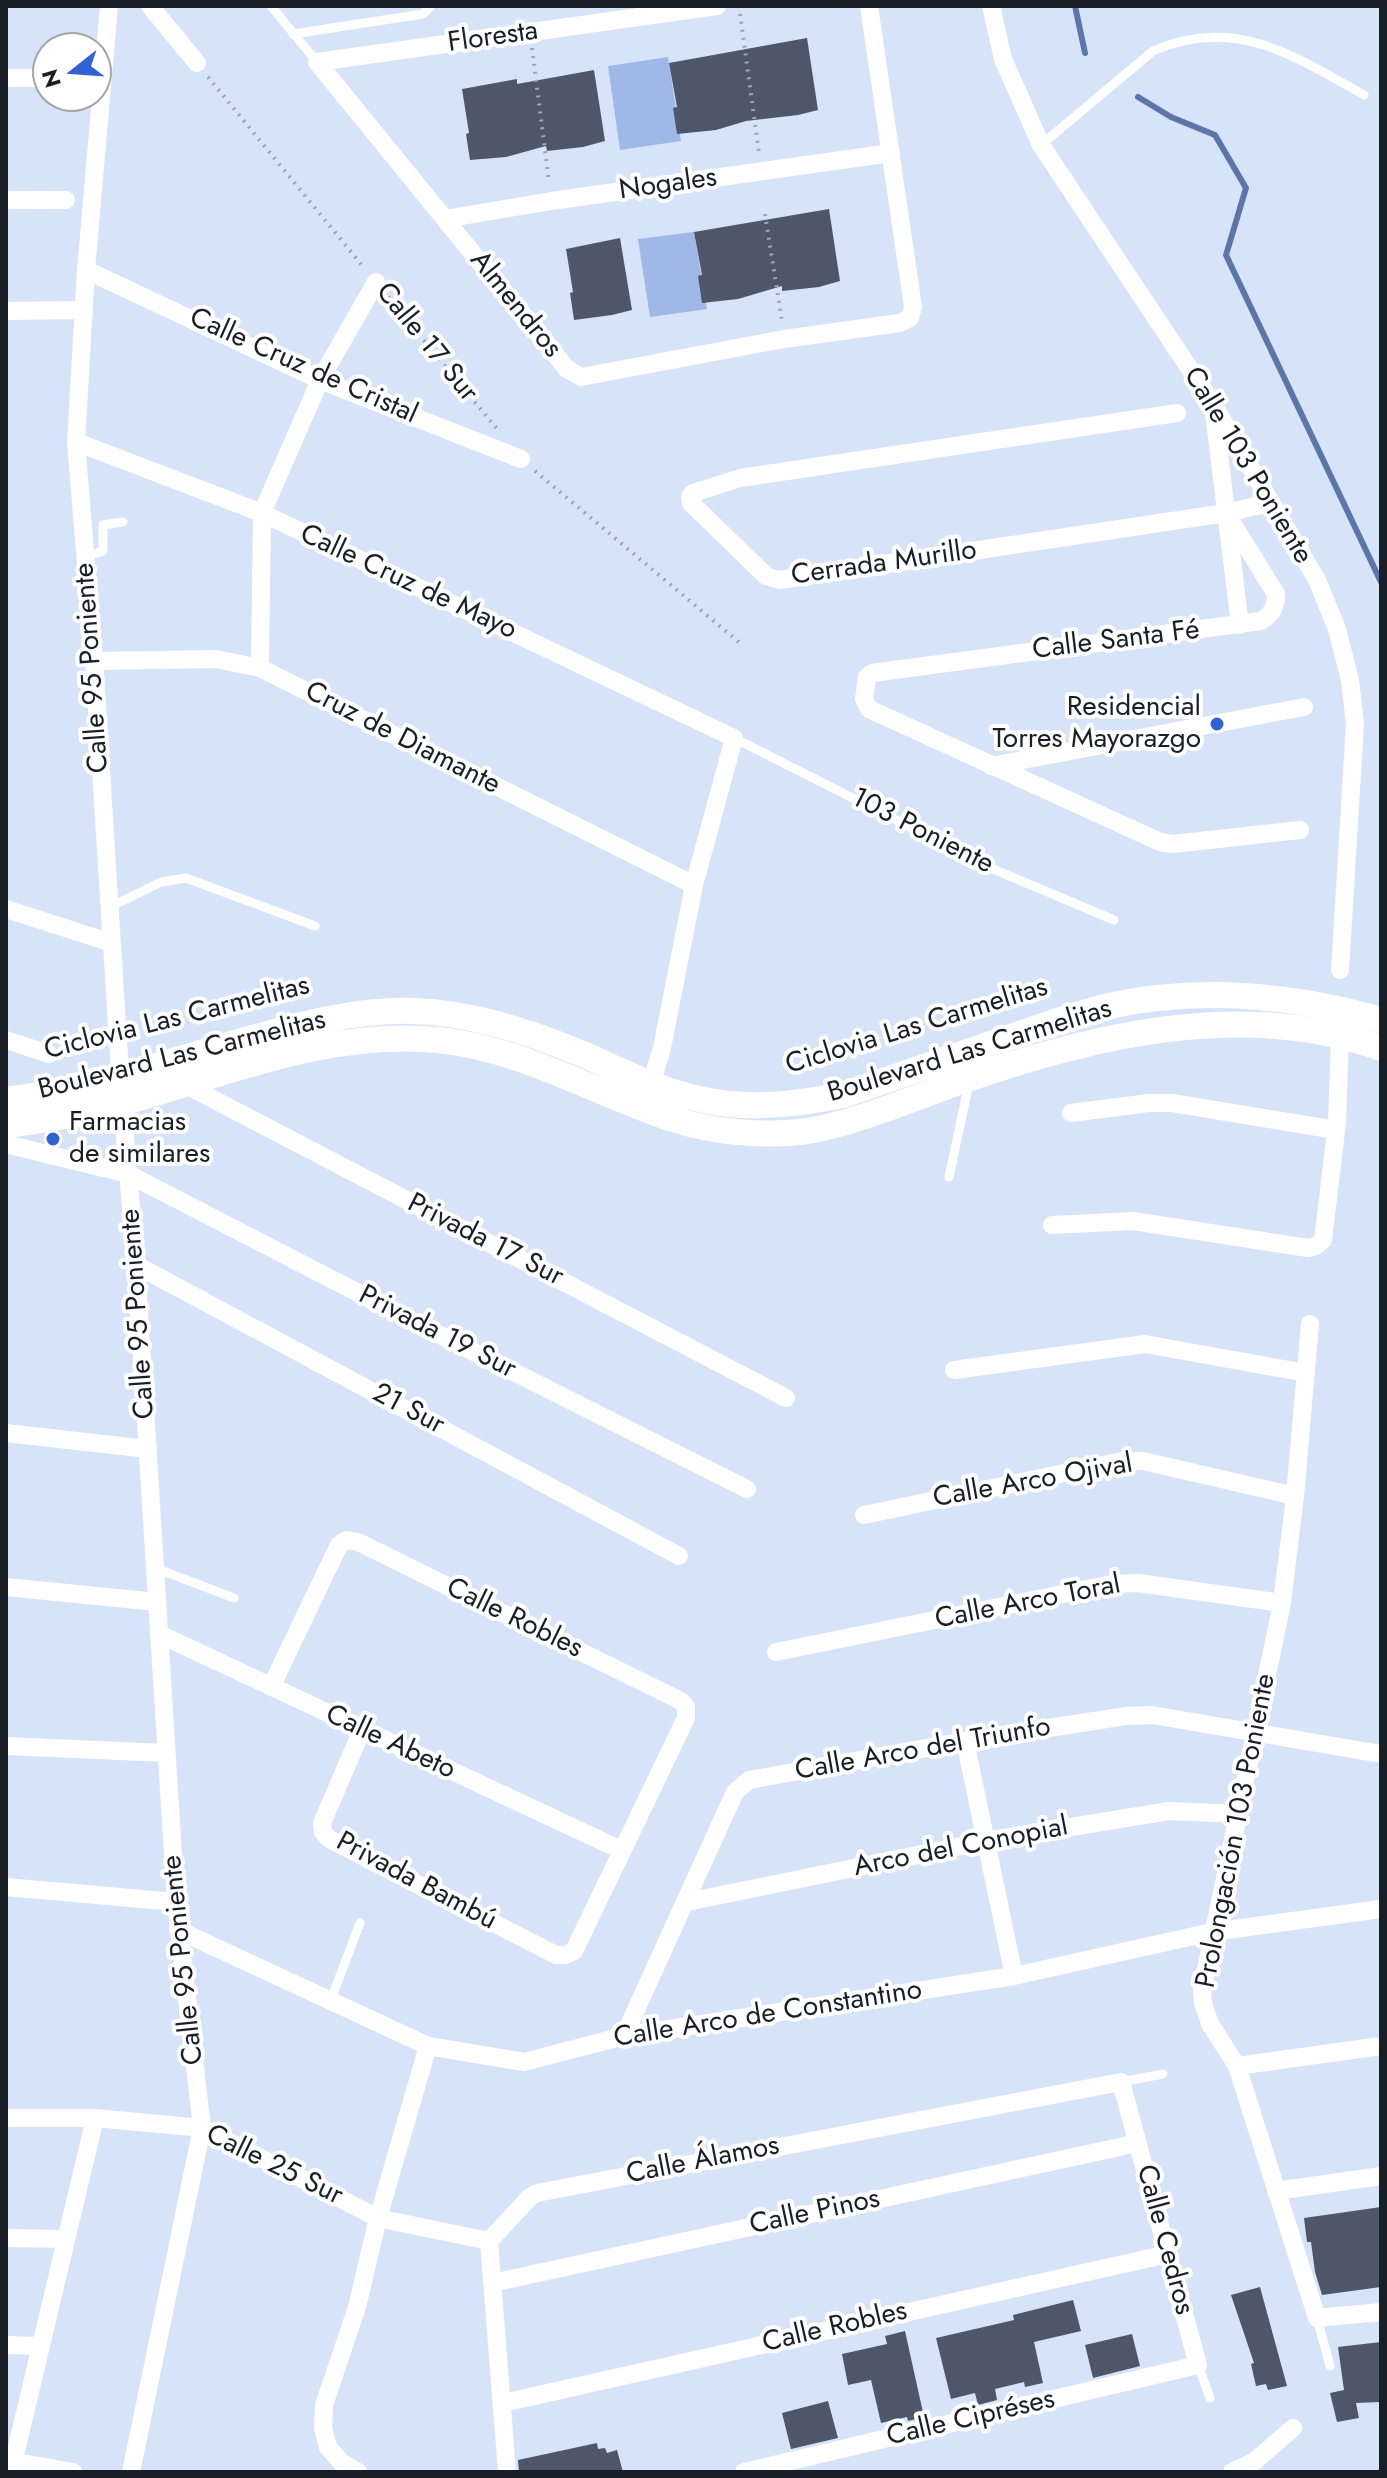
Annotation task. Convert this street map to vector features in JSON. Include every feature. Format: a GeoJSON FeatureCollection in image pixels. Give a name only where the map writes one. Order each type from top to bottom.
{"type":"FeatureCollection","features":[{"type":"Feature","properties":{"kind":"main road","name":"Boulevard Las Carmelitas"},"geometry":{"type":"LineString","coordinates":[[6,1125],[122,1103],[328,1046],[373,1039],[422,1038],[455,1042],[529,1061],[674,1119],[843,1095],[1069,1018],[1110,1006],[1152,999],[1250,997],[1339,1008],[1381,1020]]}},
{"type":"Feature","properties":{"kind":"main road","name":"Boulevard Las Carmelitas"},"geometry":{"type":"LineString","coordinates":[[6,1100],[120,1075],[335,1016],[380,1011],[465,1016],[521,1031],[651,1084],[744,1133],[800,1132],[825,1127],[1072,1047],[1145,1031],[1266,1026],[1340,1035],[1381,1048]]}},
{"type":"Feature","properties":{"kind":"street","name":"Calle 95 Poniente"},"geometry":{"type":"LineString","coordinates":[[109,6],[86,270],[76,442],[136,1265],[178,1930],[202,2128],[131,2472]]}},
{"type":"Feature","properties":{"kind":"street"},"geometry":{"type":"LineString","coordinates":[[150,6],[197,63]]}},
{"type":"Feature","properties":{"kind":"street","name":"Floresta"},"geometry":{"type":"LineString","coordinates":[[317,62],[717,6]]}},
{"type":"Feature","properties":{"kind":"street"},"geometry":{"type":"LineString","coordinates":[[869,6],[891,153]]}},
{"type":"Feature","properties":{"kind":"street","name":"Calle 103 Poniente"},"geometry":{"type":"LineString","coordinates":[[991,6],[1003,59],[1041,145],[1213,404],[1317,580],[1337,629],[1350,680],[1355,724],[1340,970]]}},
{"type":"Feature","properties":{"kind":"street","name":"Almendros"},"geometry":{"type":"LineString","coordinates":[[317,62],[573,375],[581,377],[784,339],[900,323],[910,318],[913,307],[891,153]]}},
{"type":"Feature","properties":{"kind":"street"},"geometry":{"type":"LineString","coordinates":[[6,78],[32,78]]}},
{"type":"Feature","properties":{"kind":"street","name":"Nogales"},"geometry":{"type":"LineString","coordinates":[[445,219],[891,153]]}},
{"type":"Feature","properties":{"kind":"street"},"geometry":{"type":"LineString","coordinates":[[6,200],[66,200]]}},
{"type":"Feature","properties":{"kind":"street","name":"Calle Cruz de Cristal"},"geometry":{"type":"LineString","coordinates":[[86,270],[320,380],[521,459]]}},
{"type":"Feature","properties":{"kind":"street"},"geometry":{"type":"LineString","coordinates":[[260,668],[262,513],[320,380],[376,282]]}},
{"type":"Feature","properties":{"kind":"street"},"geometry":{"type":"LineString","coordinates":[[6,311],[84,310]]}},
{"type":"Feature","properties":{"kind":"street"},"geometry":{"type":"LineString","coordinates":[[1213,404],[1240,625]]}},
{"type":"Feature","properties":{"kind":"street","name":"Cerrada Murillo"},"geometry":{"type":"LineString","coordinates":[[1177,413],[740,478],[693,493],[691,503],[766,576],[779,580],[1226,513],[1269,503]]}},
{"type":"Feature","properties":{"kind":"street","name":"Calle Cruz de Mayo"},"geometry":{"type":"LineString","coordinates":[[76,442],[262,513],[734,738]]}},
{"type":"Feature","properties":{"kind":"street","name":"Calle Santa Fé"},"geometry":{"type":"LineString","coordinates":[[991,766],[869,709],[864,699],[867,677],[872,673],[1240,625],[1269,616],[1276,605],[1276,594],[1226,513]]}},
{"type":"Feature","properties":{"kind":"street","name":"Cruz de Diamante"},"geometry":{"type":"LineString","coordinates":[[94,661],[216,659],[260,668],[694,885]]}},
{"type":"Feature","properties":{"kind":"street"},"geometry":{"type":"LineString","coordinates":[[991,766],[1304,707]]}},
{"type":"Feature","properties":{"kind":"street"},"geometry":{"type":"LineString","coordinates":[[651,1084],[662,1048],[694,885],[734,738]]}},
{"type":"Feature","properties":{"kind":"street"},"geometry":{"type":"LineString","coordinates":[[991,766],[1160,842],[1173,844],[1300,830]]}},
{"type":"Feature","properties":{"kind":"street"},"geometry":{"type":"LineString","coordinates":[[6,909],[112,943]]}},
{"type":"Feature","properties":{"kind":"street"},"geometry":{"type":"LineString","coordinates":[[1052,1225],[1133,1221],[1308,1248],[1316,1246],[1323,1240],[1336,1130],[1340,1035]]}},
{"type":"Feature","properties":{"kind":"street"},"geometry":{"type":"LineString","coordinates":[[6,1040],[49,1054]]}},
{"type":"Feature","properties":{"kind":"street","name":"Privada 17 Sur"},"geometry":{"type":"LineString","coordinates":[[184,1084],[786,1398]]}},
{"type":"Feature","properties":{"kind":"street"},"geometry":{"type":"LineString","coordinates":[[1071,1113],[1172,1103],[1336,1130]]}},
{"type":"Feature","properties":{"kind":"street","name":"Privada 19 Sur"},"geometry":{"type":"LineString","coordinates":[[6,1144],[128,1174],[747,1489]]}},
{"type":"Feature","properties":{"kind":"street","name":"21 Sur"},"geometry":{"type":"LineString","coordinates":[[136,1265],[679,1556]]}},
{"type":"Feature","properties":{"kind":"street","name":"Prolongación 103 Poniente"},"geometry":{"type":"LineString","coordinates":[[1310,1324],[1282,1603],[1202,1989],[1210,2024],[1237,2066],[1317,2318]]}},
{"type":"Feature","properties":{"kind":"street"},"geometry":{"type":"LineString","coordinates":[[954,1370],[1127,1344],[1145,1344],[1306,1373]]}},
{"type":"Feature","properties":{"kind":"street"},"geometry":{"type":"LineString","coordinates":[[6,1433],[148,1449]]}},
{"type":"Feature","properties":{"kind":"street","name":"Calle Arco Ojival"},"geometry":{"type":"LineString","coordinates":[[864,1515],[1122,1461],[1143,1461],[1295,1496]]}},
{"type":"Feature","properties":{"kind":"street","name":"Calle Robles"},"geometry":{"type":"LineString","coordinates":[[271,1687],[339,1545],[347,1540],[358,1542],[681,1701],[686,1707],[686,1718],[621,1850]]}},
{"type":"Feature","properties":{"kind":"street","name":"Calle Arco Toral"},"geometry":{"type":"LineString","coordinates":[[776,1652],[1112,1584],[1138,1583],[1282,1603]]}},
{"type":"Feature","properties":{"kind":"street"},"geometry":{"type":"LineString","coordinates":[[6,1587],[157,1602]]}},
{"type":"Feature","properties":{"kind":"street","name":"Calle Abeto"},"geometry":{"type":"LineString","coordinates":[[159,1634],[621,1850]]}},
{"type":"Feature","properties":{"kind":"street","name":"Calle Arco del Triunfo"},"geometry":{"type":"LineString","coordinates":[[624,2036],[735,1792],[749,1780],[1126,1716],[1152,1715],[1381,1754]]}},
{"type":"Feature","properties":{"kind":"street","name":"Privada Bambú"},"geometry":{"type":"LineString","coordinates":[[362,1730],[322,1823],[323,1832],[329,1839],[556,1955],[574,1951],[621,1850]]}},
{"type":"Feature","properties":{"kind":"street"},"geometry":{"type":"LineString","coordinates":[[965,1741],[1014,1976]]}},
{"type":"Feature","properties":{"kind":"street"},"geometry":{"type":"LineString","coordinates":[[6,1746],[166,1753]]}},
{"type":"Feature","properties":{"kind":"street","name":"Arco del Conopial"},"geometry":{"type":"LineString","coordinates":[[687,1902],[986,1841],[1169,1811],[1238,1814]]}},
{"type":"Feature","properties":{"kind":"street"},"geometry":{"type":"LineString","coordinates":[[6,1887],[176,1902]]}},
{"type":"Feature","properties":{"kind":"street","name":"Calle Arco de Constantino"},"geometry":{"type":"LineString","coordinates":[[178,1930],[428,2046],[524,2062],[624,2036],[1014,1976],[1212,1932],[1381,1909]]}},
{"type":"Feature","properties":{"kind":"street"},"geometry":{"type":"LineString","coordinates":[[358,2472],[341,2462],[328,2447],[323,2428],[324,2405],[357,2307],[378,2218],[428,2046]]}},
{"type":"Feature","properties":{"kind":"street"},"geometry":{"type":"LineString","coordinates":[[1237,2066],[1381,2046]]}},
{"type":"Feature","properties":{"kind":"street","name":"Calle Cedros"},"geometry":{"type":"LineString","coordinates":[[1121,2082],[1198,2365]]}},
{"type":"Feature","properties":{"kind":"street","name":"Calle Álamos"},"geometry":{"type":"LineString","coordinates":[[489,2241],[537,2193],[1121,2082]]}},
{"type":"Feature","properties":{"kind":"street","name":"Calle 25 Sur"},"geometry":{"type":"LineString","coordinates":[[6,2118],[95,2118],[202,2128],[378,2218],[489,2241]]}},
{"type":"Feature","properties":{"kind":"street"},"geometry":{"type":"LineString","coordinates":[[73,2472],[10,2464],[95,2118]]}},
{"type":"Feature","properties":{"kind":"street","name":"Calle Pinos"},"geometry":{"type":"LineString","coordinates":[[492,2283],[1138,2143]]}},
{"type":"Feature","properties":{"kind":"street"},"geometry":{"type":"LineString","coordinates":[[1276,2191],[1381,2176]]}},
{"type":"Feature","properties":{"kind":"street"},"geometry":{"type":"LineString","coordinates":[[6,2238],[66,2239]]}},
{"type":"Feature","properties":{"kind":"street"},"geometry":{"type":"LineString","coordinates":[[489,2241],[507,2472]]}},
{"type":"Feature","properties":{"kind":"street","name":"Calle Robles"},"geometry":{"type":"LineString","coordinates":[[503,2403],[1168,2254]]}},
{"type":"Feature","properties":{"kind":"street"},"geometry":{"type":"LineString","coordinates":[[1317,2318],[1381,2312]]}},
{"type":"Feature","properties":{"kind":"street"},"geometry":{"type":"LineString","coordinates":[[6,2345],[41,2346]]}},
{"type":"Feature","properties":{"kind":"street","name":"Calle Cipréses"},"geometry":{"type":"LineString","coordinates":[[744,2472],[1198,2365]]}},
{"type":"Feature","properties":{"kind":"street"},"geometry":{"type":"LineString","coordinates":[[1232,2472],[1255,2461],[1293,2428]]}},
{"type":"Feature","properties":{"kind":"lane","name":"Almendros"},"geometry":{"type":"LineString","coordinates":[[271,6],[317,62]]}},
{"type":"Feature","properties":{"kind":"lane"},"geometry":{"type":"LineString","coordinates":[[293,34],[423,14],[431,6]]}},
{"type":"Feature","properties":{"kind":"lane"},"geometry":{"type":"LineString","coordinates":[[1041,145],[1153,51],[1175,42],[1203,37],[1230,37],[1283,50],[1364,95]]}},
{"type":"Feature","properties":{"kind":"lane"},"geometry":{"type":"LineString","coordinates":[[85,557],[102,553],[103,525],[123,522]]}},
{"type":"Feature","properties":{"kind":"lane","name":"103 Poniente"},"geometry":{"type":"LineString","coordinates":[[734,738],[993,869],[1114,920]]}},
{"type":"Feature","properties":{"kind":"lane"},"geometry":{"type":"LineString","coordinates":[[110,907],[161,882],[186,878],[315,926]]}},
{"type":"Feature","properties":{"kind":"lane"},"geometry":{"type":"LineString","coordinates":[[949,1177],[970,1078]]}},
{"type":"Feature","properties":{"kind":"lane"},"geometry":{"type":"LineString","coordinates":[[155,1568],[234,1598]]}},
{"type":"Feature","properties":{"kind":"lane"},"geometry":{"type":"LineString","coordinates":[[330,2002],[360,1923]]}},
{"type":"Feature","properties":{"kind":"lane","name":"Calle Álamos"},"geometry":{"type":"LineString","coordinates":[[1121,2082],[1163,2074]]}},
{"type":"Feature","properties":{"kind":"lane","name":"Prolongación 103 Poniente"},"geometry":{"type":"LineString","coordinates":[[1317,2318],[1330,2366]]}},
{"type":"Feature","properties":{"kind":"lane","name":"Calle Cedros"},"geometry":{"type":"LineString","coordinates":[[1198,2365],[1210,2398]]}},
{"type":"Feature","properties":{"kind":"path"},"geometry":{"type":"LineString","coordinates":[[739,6],[762,171]]}},
{"type":"Feature","properties":{"kind":"path"},"geometry":{"type":"LineString","coordinates":[[530,33],[551,201]]}},
{"type":"Feature","properties":{"kind":"path","name":"Calle 17 Sur"},"geometry":{"type":"LineString","coordinates":[[197,63],[521,459],[740,643]]}},
{"type":"Feature","properties":{"kind":"path"},"geometry":{"type":"LineString","coordinates":[[765,214],[784,339]]}},
{"type":"Feature","properties":{"kind":"shaded area"},"geometry":{"type":"Polygon","coordinates":[[[668,57],[681,141],[620,150],[608,66],[668,57]]]}},
{"type":"Feature","properties":{"kind":"shaded area"},"geometry":{"type":"Polygon","coordinates":[[[694,232],[707,309],[650,317],[638,239],[694,232]]]}},
{"type":"Feature","properties":{"kind":"building"},"geometry":{"type":"Polygon","coordinates":[[[807,38],[818,110],[746,121],[716,130],[677,134],[673,108],[677,107],[669,63],[807,38]]]}},
{"type":"Feature","properties":{"kind":"building"},"geometry":{"type":"Polygon","coordinates":[[[594,70],[605,141],[547,151],[546,146],[506,157],[470,160],[462,89],[517,79],[517,84],[594,70]]]}},
{"type":"Feature","properties":{"kind":"building"},"geometry":{"type":"Polygon","coordinates":[[[829,209],[840,281],[782,291],[782,286],[738,299],[702,303],[698,276],[702,275],[694,232],[829,209]]]}},
{"type":"Feature","properties":{"kind":"building"},"geometry":{"type":"Polygon","coordinates":[[[620,238],[632,310],[574,320],[566,249],[620,238]]]}},
{"type":"Feature","properties":{"kind":"building"},"geometry":{"type":"Polygon","coordinates":[[[1381,2207],[1381,2287],[1322,2295],[1311,2242],[1307,2242],[1304,2218],[1381,2207]]]}},
{"type":"Feature","properties":{"kind":"building"},"geometry":{"type":"Polygon","coordinates":[[[1260,2287],[1287,2386],[1268,2390],[1266,2384],[1256,2386],[1251,2364],[1254,2363],[1231,2295],[1260,2287]]]}},
{"type":"Feature","properties":{"kind":"building"},"geometry":{"type":"Polygon","coordinates":[[[1073,2300],[1081,2331],[1034,2342],[1043,2383],[1025,2387],[1024,2382],[995,2389],[997,2400],[978,2405],[975,2393],[951,2399],[936,2338],[1014,2320],[1013,2315],[1073,2300]]]}},
{"type":"Feature","properties":{"kind":"building"},"geometry":{"type":"Polygon","coordinates":[[[905,2331],[924,2417],[881,2423],[871,2380],[848,2385],[842,2354],[887,2344],[885,2336],[905,2331]]]}},
{"type":"Feature","properties":{"kind":"building"},"geometry":{"type":"Polygon","coordinates":[[[1132,2334],[1140,2366],[1093,2378],[1085,2345],[1132,2334]]]}},
{"type":"Feature","properties":{"kind":"building"},"geometry":{"type":"Polygon","coordinates":[[[1381,2342],[1381,2402],[1356,2403],[1359,2418],[1337,2422],[1330,2393],[1344,2390],[1338,2347],[1381,2342]]]}},
{"type":"Feature","properties":{"kind":"building"},"geometry":{"type":"Polygon","coordinates":[[[828,2401],[838,2438],[791,2449],[782,2413],[828,2401]]]}},
{"type":"Feature","properties":{"kind":"building"},"geometry":{"type":"Polygon","coordinates":[[[597,2443],[598,2449],[605,2448],[607,2453],[617,2450],[623,2472],[519,2472],[518,2460],[597,2443]]]}},
{"type":"Feature","properties":{"kind":"waterway"},"geometry":{"type":"LineString","coordinates":[[1075,6],[1085,53]]}},
{"type":"Feature","properties":{"kind":"waterway"},"geometry":{"type":"LineString","coordinates":[[1138,97],[1171,117],[1215,135],[1246,188],[1226,255],[1381,582]]}},
{"type":"Feature","properties":{"kind":"place","name":"Residencial Torres Mayorazgo"},"geometry":{"type":"Point","coordinates":[1217,724]}},
{"type":"Feature","properties":{"kind":"place","name":"Farmacias de similares"},"geometry":{"type":"Point","coordinates":[53,1139]}}]}
